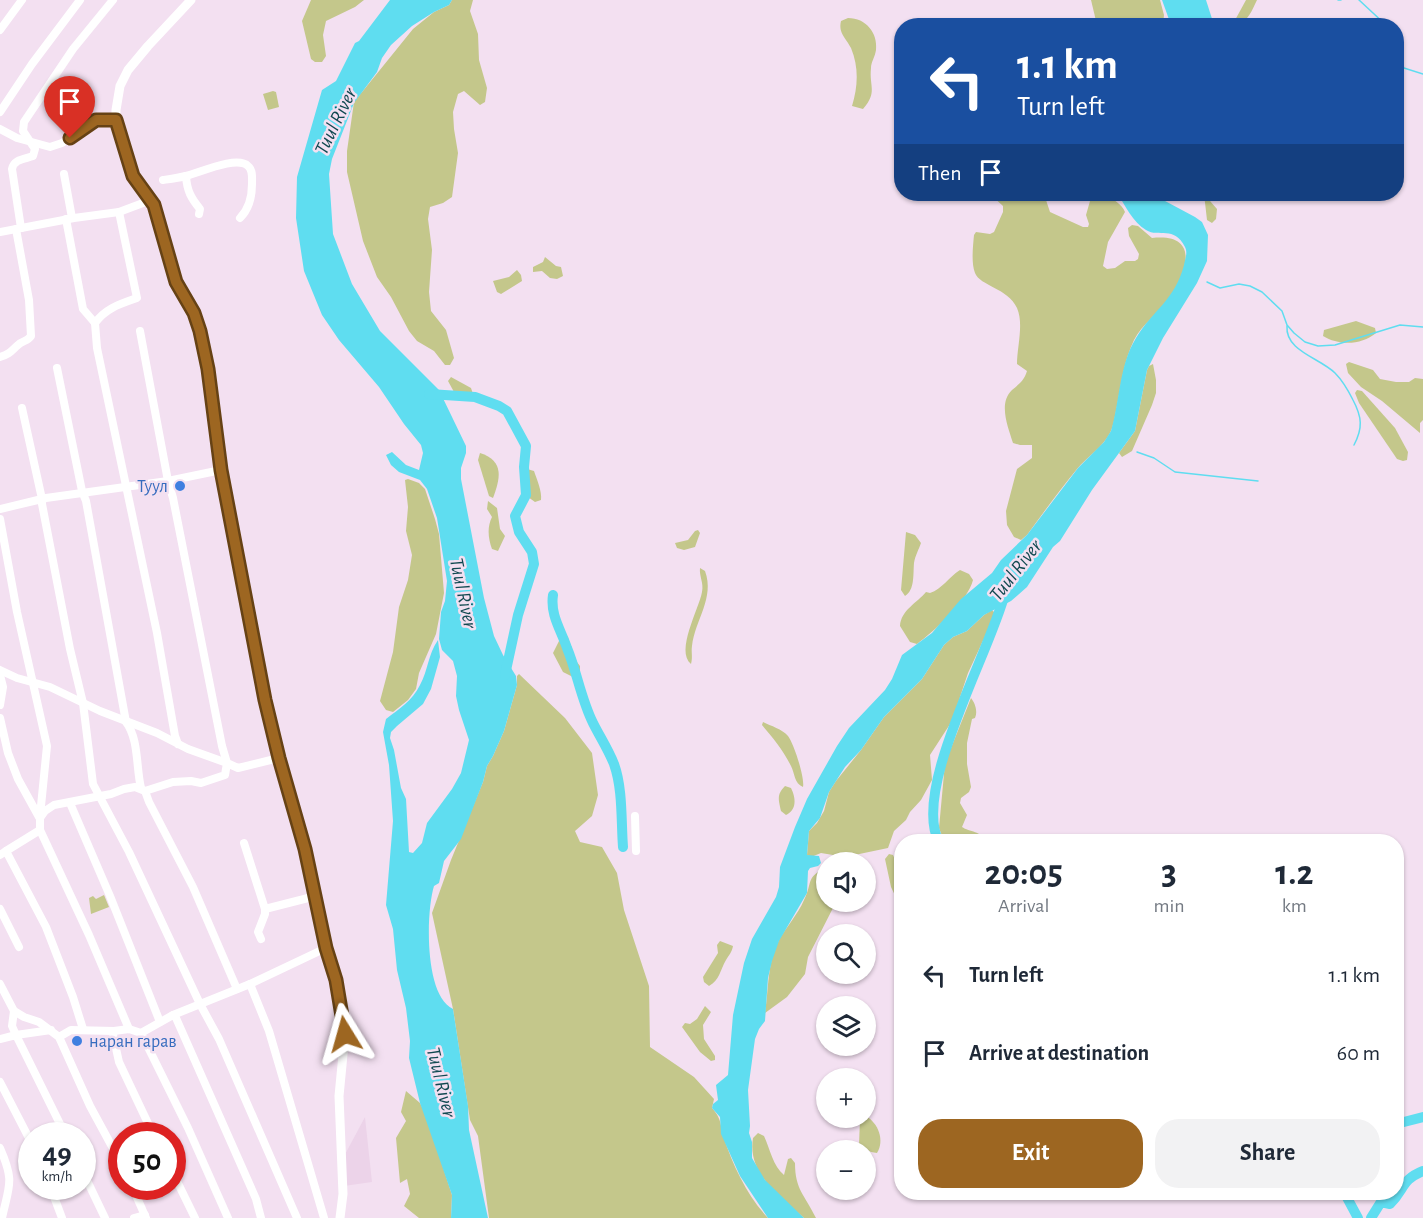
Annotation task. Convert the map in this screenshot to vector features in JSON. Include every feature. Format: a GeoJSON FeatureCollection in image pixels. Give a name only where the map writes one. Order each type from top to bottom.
{"type":"FeatureCollection","features":[{"type":"Feature","properties":{"kind":"main road"},"geometry":{"type":"LineString","coordinates":[[191,0],[128,70],[120,86],[116,120],[135,180],[156,210],[176,282],[194,313],[200,331],[208,369],[221,470],[244,597],[279,758],[305,849],[326,948],[336,980],[344,1024],[344,1054],[339,1096],[344,1194],[340,1218]]}},
{"type":"Feature","properties":{"kind":"street"},"geometry":{"type":"LineString","coordinates":[[0,30],[22,0]]}},
{"type":"Feature","properties":{"kind":"street"},"geometry":{"type":"LineString","coordinates":[[0,112],[80,0]]}},
{"type":"Feature","properties":{"kind":"street"},"geometry":{"type":"LineString","coordinates":[[0,357],[13,352],[17,345],[29,340],[31,336],[12,169],[12,165],[18,160],[33,156],[35,149],[23,131],[23,125],[73,49],[113,0]]}},
{"type":"Feature","properties":{"kind":"street"},"geometry":{"type":"LineString","coordinates":[[0,129],[44,147],[56,147],[96,120],[116,120]]}},
{"type":"Feature","properties":{"kind":"street"},"geometry":{"type":"LineString","coordinates":[[163,180],[186,176],[216,165],[243,163],[252,171],[250,199],[245,213],[240,218]]}},
{"type":"Feature","properties":{"kind":"street"},"geometry":{"type":"LineString","coordinates":[[64,174],[83,309],[96,323]]}},
{"type":"Feature","properties":{"kind":"street"},"geometry":{"type":"LineString","coordinates":[[186,176],[188,192],[192,201],[200,209],[199,214]]}},
{"type":"Feature","properties":{"kind":"street"},"geometry":{"type":"LineString","coordinates":[[0,232],[119,212],[151,200]]}},
{"type":"Feature","properties":{"kind":"street"},"geometry":{"type":"LineString","coordinates":[[119,212],[137,298],[102,314],[96,323],[96,348],[178,744]]}},
{"type":"Feature","properties":{"kind":"street"},"geometry":{"type":"LineString","coordinates":[[40,818],[54,805],[111,794],[124,789],[143,789],[191,780],[201,783],[225,775],[227,763],[168,481],[140,331]]}},
{"type":"Feature","properties":{"kind":"street"},"geometry":{"type":"LineString","coordinates":[[57,368],[86,501],[126,722],[130,727],[143,789],[193,887],[237,989]]}},
{"type":"Feature","properties":{"kind":"street"},"geometry":{"type":"LineString","coordinates":[[22,408],[83,703],[93,784],[129,852],[200,1004],[219,1038],[297,1218]]}},
{"type":"Feature","properties":{"kind":"street"},"geometry":{"type":"LineString","coordinates":[[0,509],[82,491],[168,481],[221,470]]}},
{"type":"Feature","properties":{"kind":"street"},"geometry":{"type":"LineString","coordinates":[[0,519],[30,675],[34,683],[47,746],[40,831],[94,946],[129,1029]]}},
{"type":"Feature","properties":{"kind":"street"},"geometry":{"type":"LineString","coordinates":[[0,670],[50,687],[126,722],[238,768],[279,758]]}},
{"type":"Feature","properties":{"kind":"street"},"geometry":{"type":"LineString","coordinates":[[0,675],[3,687],[0,703]]}},
{"type":"Feature","properties":{"kind":"street"},"geometry":{"type":"LineString","coordinates":[[0,718],[8,753],[18,779],[40,818]]}},
{"type":"Feature","properties":{"kind":"street"},"geometry":{"type":"LineString","coordinates":[[70,803],[160,1022]]}},
{"type":"Feature","properties":{"kind":"street"},"geometry":{"type":"LineString","coordinates":[[635,816],[636,851]]}},
{"type":"Feature","properties":{"kind":"street"},"geometry":{"type":"LineString","coordinates":[[40,831],[3,853],[46,927],[74,997],[83,1029]]}},
{"type":"Feature","properties":{"kind":"street"},"geometry":{"type":"LineString","coordinates":[[244,843],[266,914],[258,932],[261,939]]}},
{"type":"Feature","properties":{"kind":"street"},"geometry":{"type":"LineString","coordinates":[[265,909],[316,896]]}},
{"type":"Feature","properties":{"kind":"street"},"geometry":{"type":"LineString","coordinates":[[0,909],[20,947]]}},
{"type":"Feature","properties":{"kind":"street"},"geometry":{"type":"LineString","coordinates":[[59,1036],[71,1030],[83,1029],[114,1031],[129,1029],[141,1032],[173,1015],[250,984],[326,948]]}},
{"type":"Feature","properties":{"kind":"street"},"geometry":{"type":"LineString","coordinates":[[0,984],[14,1011],[12,1026],[59,1122]]}},
{"type":"Feature","properties":{"kind":"street"},"geometry":{"type":"LineString","coordinates":[[250,984],[269,1031],[324,1218]]}},
{"type":"Feature","properties":{"kind":"street"},"geometry":{"type":"LineString","coordinates":[[14,1011],[59,1036],[90,1106],[108,1139]]}},
{"type":"Feature","properties":{"kind":"street"},"geometry":{"type":"LineString","coordinates":[[173,1015],[256,1199],[261,1218]]}},
{"type":"Feature","properties":{"kind":"street"},"geometry":{"type":"LineString","coordinates":[[0,1039],[51,1030]]}},
{"type":"Feature","properties":{"kind":"street"},"geometry":{"type":"LineString","coordinates":[[114,1031],[119,1062],[147,1122]]}},
{"type":"Feature","properties":{"kind":"street"},"geometry":{"type":"LineString","coordinates":[[141,1032],[188,1128],[228,1218]]}},
{"type":"Feature","properties":{"kind":"street"},"geometry":{"type":"LineString","coordinates":[[0,1082],[21,1122]]}},
{"type":"Feature","properties":{"kind":"street"},"geometry":{"type":"LineString","coordinates":[[0,1148],[8,1168],[10,1186],[2,1218]]}},
{"type":"Feature","properties":{"kind":"street"},"geometry":{"type":"LineString","coordinates":[[96,1199],[105,1218]]}},
{"type":"Feature","properties":{"kind":"street"},"geometry":{"type":"LineString","coordinates":[[55,1200],[62,1218]]}},
{"type":"Feature","properties":{"kind":"street"},"geometry":{"type":"LineString","coordinates":[[134,1218],[146,1216],[139,1200]]}},
{"type":"Feature","properties":{"kind":"street"},"geometry":{"type":"LineString","coordinates":[[186,1200],[195,1218]]}},
{"type":"Feature","properties":{"kind":"shaded area"},"geometry":{"type":"Polygon","coordinates":[[[365,1117],[372,1182],[344,1186],[342,1160],[365,1117]]]}},
{"type":"Feature","properties":{"kind":"green space"},"geometry":{"type":"Polygon","coordinates":[[[311,0],[364,0],[326,21],[323,35],[326,56],[322,62],[315,62],[311,59],[302,21],[311,0]]]}},
{"type":"Feature","properties":{"kind":"green space"},"geometry":{"type":"Polygon","coordinates":[[[452,0],[473,0],[470,11],[478,34],[479,60],[487,88],[485,102],[480,105],[464,91],[458,94],[453,112],[458,153],[452,197],[430,207],[428,219],[432,250],[429,292],[431,311],[446,330],[454,358],[450,365],[445,365],[434,351],[417,341],[409,331],[391,297],[377,277],[363,241],[347,172],[347,151],[354,102],[413,29],[434,12],[449,5],[452,0]]]}},
{"type":"Feature","properties":{"kind":"green space"},"geometry":{"type":"Polygon","coordinates":[[[1091,0],[1160,0],[1164,15],[1164,18],[1095,18],[1091,0]]]}},
{"type":"Feature","properties":{"kind":"green space"},"geometry":{"type":"Polygon","coordinates":[[[1246,0],[1257,0],[1247,18],[1236,18],[1246,0]]]}},
{"type":"Feature","properties":{"kind":"green space"},"geometry":{"type":"Polygon","coordinates":[[[848,18],[860,21],[870,28],[876,44],[871,66],[872,94],[863,109],[852,106],[856,92],[855,62],[840,25],[841,21],[848,18]]]}},
{"type":"Feature","properties":{"kind":"green space"},"geometry":{"type":"Polygon","coordinates":[[[276,92],[279,107],[268,110],[263,94],[276,92]]]}},
{"type":"Feature","properties":{"kind":"green space"},"geometry":{"type":"Polygon","coordinates":[[[998,201],[1046,201],[1050,212],[1083,227],[1088,227],[1086,215],[1090,201],[1116,201],[1125,212],[1108,242],[1103,266],[1107,269],[1115,268],[1125,261],[1138,259],[1139,254],[1129,236],[1128,228],[1132,225],[1138,226],[1152,238],[1178,241],[1186,256],[1185,266],[1176,287],[1134,340],[1123,373],[1110,433],[1077,469],[1021,540],[1014,537],[1007,525],[1006,511],[1017,469],[1032,458],[1032,445],[1013,443],[1005,408],[1008,395],[1023,380],[1027,371],[1017,364],[1019,314],[1013,301],[978,277],[973,264],[974,235],[976,232],[990,234],[994,232],[1003,212],[1003,206],[998,201]]]}},
{"type":"Feature","properties":{"kind":"green space"},"geometry":{"type":"Polygon","coordinates":[[[1205,201],[1210,201],[1217,209],[1216,219],[1212,223],[1207,220],[1205,201]]]}},
{"type":"Feature","properties":{"kind":"green space"},"geometry":{"type":"Polygon","coordinates":[[[545,257],[556,266],[561,267],[563,276],[557,279],[550,278],[542,271],[533,272],[533,267],[543,262],[545,257]]]}},
{"type":"Feature","properties":{"kind":"green space"},"geometry":{"type":"Polygon","coordinates":[[[517,270],[522,281],[501,294],[497,292],[493,281],[509,277],[517,270]]]}},
{"type":"Feature","properties":{"kind":"green space"},"geometry":{"type":"Polygon","coordinates":[[[1356,321],[1375,328],[1376,333],[1364,340],[1350,343],[1323,336],[1324,330],[1356,321]]]}},
{"type":"Feature","properties":{"kind":"green space"},"geometry":{"type":"Polygon","coordinates":[[[1349,362],[1373,370],[1380,379],[1409,382],[1415,378],[1423,379],[1423,420],[1420,423],[1420,433],[1382,401],[1361,387],[1348,373],[1346,364],[1349,362]]]}},
{"type":"Feature","properties":{"kind":"green space"},"geometry":{"type":"Polygon","coordinates":[[[1153,364],[1156,393],[1152,405],[1132,451],[1122,457],[1119,453],[1135,431],[1147,370],[1153,364]]]}},
{"type":"Feature","properties":{"kind":"green space"},"geometry":{"type":"Polygon","coordinates":[[[451,377],[471,388],[473,394],[454,392],[448,381],[451,377]]]}},
{"type":"Feature","properties":{"kind":"green space"},"geometry":{"type":"Polygon","coordinates":[[[1357,390],[1362,391],[1395,428],[1408,452],[1407,460],[1397,459],[1359,403],[1355,393],[1357,390]]]}},
{"type":"Feature","properties":{"kind":"green space"},"geometry":{"type":"Polygon","coordinates":[[[480,453],[488,456],[497,466],[499,478],[493,498],[489,496],[478,460],[480,453]]]}},
{"type":"Feature","properties":{"kind":"green space"},"geometry":{"type":"Polygon","coordinates":[[[527,469],[534,471],[541,500],[535,502],[528,497],[527,469]]]}},
{"type":"Feature","properties":{"kind":"green space"},"geometry":{"type":"Polygon","coordinates":[[[405,480],[419,483],[425,489],[435,519],[439,534],[444,593],[436,634],[419,673],[416,689],[408,700],[393,712],[386,710],[380,701],[393,652],[399,607],[408,580],[412,555],[406,531],[408,507],[405,480]]]}},
{"type":"Feature","properties":{"kind":"green space"},"geometry":{"type":"Polygon","coordinates":[[[488,501],[497,508],[500,529],[505,536],[498,551],[492,549],[490,541],[489,529],[492,517],[487,509],[488,501]]]}},
{"type":"Feature","properties":{"kind":"green space"},"geometry":{"type":"Polygon","coordinates":[[[698,530],[700,533],[695,547],[684,550],[677,548],[675,543],[688,540],[698,530]]]}},
{"type":"Feature","properties":{"kind":"green space"},"geometry":{"type":"Polygon","coordinates":[[[906,532],[915,535],[921,543],[915,560],[912,586],[905,596],[901,590],[906,532]]]}},
{"type":"Feature","properties":{"kind":"green space"},"geometry":{"type":"Polygon","coordinates":[[[700,568],[705,571],[708,590],[694,636],[691,664],[686,650],[689,630],[702,592],[700,568]]]}},
{"type":"Feature","properties":{"kind":"green space"},"geometry":{"type":"Polygon","coordinates":[[[960,570],[969,574],[973,580],[965,597],[941,624],[917,644],[910,642],[900,626],[903,615],[926,592],[930,593],[938,589],[960,570]]]}},
{"type":"Feature","properties":{"kind":"green space"},"geometry":{"type":"Polygon","coordinates":[[[992,610],[995,613],[968,673],[952,721],[930,755],[932,780],[921,800],[906,820],[894,831],[888,848],[869,852],[816,852],[816,855],[811,857],[807,855],[809,831],[824,811],[829,792],[836,781],[884,717],[922,679],[944,645],[953,637],[967,631],[992,610]]]}},
{"type":"Feature","properties":{"kind":"green space"},"geometry":{"type":"Polygon","coordinates":[[[563,633],[568,637],[573,657],[580,666],[580,673],[575,678],[563,672],[553,653],[563,633]]]}},
{"type":"Feature","properties":{"kind":"green space"},"geometry":{"type":"Polygon","coordinates":[[[519,674],[565,718],[592,753],[598,795],[592,816],[575,831],[580,842],[602,847],[617,873],[624,910],[649,986],[650,1047],[694,1077],[714,1099],[712,1108],[719,1119],[732,1159],[754,1201],[768,1218],[489,1218],[478,1136],[470,1120],[453,1009],[432,913],[483,782],[487,766],[504,731],[519,674]]]}},
{"type":"Feature","properties":{"kind":"green space"},"geometry":{"type":"Polygon","coordinates":[[[971,698],[976,713],[975,718],[972,719],[967,743],[967,764],[971,787],[969,792],[961,798],[960,803],[967,815],[962,827],[980,834],[941,834],[939,828],[945,763],[971,698]]]}},
{"type":"Feature","properties":{"kind":"green space"},"geometry":{"type":"Polygon","coordinates":[[[763,722],[788,736],[798,761],[803,787],[796,781],[791,766],[762,725],[763,722]]]}},
{"type":"Feature","properties":{"kind":"green space"},"geometry":{"type":"Polygon","coordinates":[[[785,786],[791,788],[795,800],[794,807],[786,815],[781,811],[779,798],[785,786]]]}},
{"type":"Feature","properties":{"kind":"green space"},"geometry":{"type":"Polygon","coordinates":[[[889,854],[894,857],[894,893],[891,887],[885,859],[889,854]]]}},
{"type":"Feature","properties":{"kind":"green space"},"geometry":{"type":"Polygon","coordinates":[[[815,874],[816,912],[831,912],[825,924],[816,924],[816,941],[808,957],[805,974],[787,997],[765,1013],[770,967],[775,949],[802,905],[810,881],[815,874]]]}},
{"type":"Feature","properties":{"kind":"green space"},"geometry":{"type":"Polygon","coordinates":[[[104,895],[109,907],[91,914],[89,898],[93,896],[96,899],[104,895]]]}},
{"type":"Feature","properties":{"kind":"green space"},"geometry":{"type":"Polygon","coordinates":[[[720,941],[733,948],[718,978],[709,986],[704,982],[703,977],[718,953],[717,945],[720,941]]]}},
{"type":"Feature","properties":{"kind":"green space"},"geometry":{"type":"Polygon","coordinates":[[[705,1006],[711,1012],[703,1025],[704,1039],[715,1056],[715,1060],[711,1061],[700,1052],[682,1027],[685,1023],[690,1024],[697,1019],[705,1006]]]}},
{"type":"Feature","properties":{"kind":"green space"},"geometry":{"type":"Polygon","coordinates":[[[406,1091],[420,1103],[426,1115],[452,1195],[451,1218],[419,1218],[404,1206],[410,1194],[407,1179],[400,1183],[396,1138],[406,1121],[401,1112],[406,1091]]]}},
{"type":"Feature","properties":{"kind":"green space"},"geometry":{"type":"Polygon","coordinates":[[[876,1126],[880,1137],[877,1153],[876,1140],[859,1140],[860,1128],[876,1128],[876,1126]]]}},
{"type":"Feature","properties":{"kind":"green space"},"geometry":{"type":"Polygon","coordinates":[[[758,1133],[764,1136],[774,1162],[784,1175],[788,1159],[791,1158],[795,1163],[795,1172],[801,1192],[816,1218],[804,1218],[776,1193],[760,1173],[752,1151],[753,1138],[758,1133]]]}},
{"type":"Feature","properties":{"kind":"water","name":"Tuul River"},"geometry":{"type":"Polygon","coordinates":[[[390,0],[452,0],[449,5],[412,26],[391,45],[382,58],[377,72],[354,103],[332,159],[329,174],[333,234],[352,284],[380,331],[439,390],[466,446],[461,479],[484,598],[494,636],[516,676],[517,685],[504,731],[487,766],[461,839],[444,861],[439,883],[434,886],[429,933],[432,971],[437,988],[444,1001],[453,1009],[468,1106],[469,1130],[488,1218],[451,1218],[452,1195],[420,1103],[409,1058],[410,1041],[406,1008],[397,970],[393,929],[386,905],[393,821],[389,765],[383,732],[386,719],[417,691],[438,640],[440,657],[431,689],[423,704],[391,732],[390,738],[401,788],[406,799],[409,852],[413,853],[422,843],[427,823],[461,773],[469,740],[456,696],[457,676],[453,661],[442,650],[439,639],[447,581],[437,518],[427,489],[420,480],[399,472],[391,465],[386,455],[392,452],[406,465],[419,470],[423,453],[421,445],[379,387],[339,340],[322,315],[304,271],[296,218],[297,177],[322,90],[336,81],[355,43],[359,41],[390,0]]]}},
{"type":"Feature","properties":{"kind":"water"},"geometry":{"type":"Polygon","coordinates":[[[1162,0],[1206,0],[1212,18],[1168,18],[1162,0]]]}},
{"type":"Feature","properties":{"kind":"water","name":"Tuul River"},"geometry":{"type":"Polygon","coordinates":[[[1122,201],[1165,201],[1202,222],[1208,235],[1207,261],[1197,283],[1163,338],[1147,370],[1135,431],[1027,587],[1011,601],[984,615],[967,631],[953,637],[944,645],[922,679],[884,717],[861,750],[845,767],[829,792],[820,818],[809,831],[807,855],[816,856],[816,866],[808,871],[807,893],[779,941],[772,961],[768,978],[765,1021],[755,1039],[748,1090],[752,1158],[765,1180],[804,1218],[768,1218],[740,1176],[721,1134],[720,1117],[712,1108],[718,1100],[716,1085],[728,1075],[733,1015],[744,963],[752,939],[776,897],[780,867],[807,799],[849,728],[885,690],[902,655],[932,633],[961,599],[992,573],[1001,560],[1027,535],[1078,468],[1104,442],[1111,431],[1123,371],[1130,349],[1143,328],[1175,287],[1186,254],[1185,247],[1176,236],[1151,232],[1137,223],[1122,201]]]}},
{"type":"Feature","properties":{"kind":"waterway"},"geometry":{"type":"LineString","coordinates":[[1359,0],[1378,18]]}},
{"type":"Feature","properties":{"kind":"waterway"},"geometry":{"type":"LineString","coordinates":[[1404,68],[1423,74]]}},
{"type":"Feature","properties":{"kind":"waterway"},"geometry":{"type":"LineString","coordinates":[[1207,282],[1220,288],[1239,284],[1262,292],[1282,311],[1287,325],[1294,333],[1305,342],[1318,346],[1335,345],[1400,325],[1423,327]]}},
{"type":"Feature","properties":{"kind":"waterway"},"geometry":{"type":"LineString","coordinates":[[1287,326],[1288,335],[1297,348],[1329,368],[1343,382],[1358,412],[1360,422],[1359,433],[1354,445]]}},
{"type":"Feature","properties":{"kind":"waterway"},"geometry":{"type":"LineString","coordinates":[[429,394],[475,397],[499,406],[507,411],[526,446],[524,467],[526,495],[515,516],[519,532],[532,552],[534,564],[518,615],[505,675]]}},
{"type":"Feature","properties":{"kind":"waterway"},"geometry":{"type":"LineString","coordinates":[[1137,452],[1154,458],[1175,472],[1258,481]]}},
{"type":"Feature","properties":{"kind":"waterway","name":"Tuul River"},"geometry":{"type":"LineString","coordinates":[[937,834],[933,819],[936,789],[944,755],[1005,593]]}},
{"type":"Feature","properties":{"kind":"waterway"},"geometry":{"type":"LineString","coordinates":[[553,595],[555,616],[585,705],[617,774],[623,847]]}},
{"type":"Feature","properties":{"kind":"waterway"},"geometry":{"type":"LineString","coordinates":[[1404,1122],[1423,1117]]}},
{"type":"Feature","properties":{"kind":"waterway"},"geometry":{"type":"LineString","coordinates":[[1404,1186],[1416,1174],[1423,1171]]}},
{"type":"Feature","properties":{"kind":"waterway"},"geometry":{"type":"LineString","coordinates":[[1348,1200],[1358,1218]]}},
{"type":"Feature","properties":{"kind":"waterway"},"geometry":{"type":"LineString","coordinates":[[1371,1218],[1381,1202],[1390,1204],[1394,1200]]}},
{"type":"Feature","properties":{"kind":"place","name":"Туул"},"geometry":{"type":"Point","coordinates":[180,486]}},
{"type":"Feature","properties":{"kind":"place","name":"наран гарав"},"geometry":{"type":"Point","coordinates":[77,1041]}},
{"type":"Feature","properties":{"kind":"route"},"geometry":{"type":"LineString","coordinates":[[70,138],[96,120],[116,120],[133,176],[154,205],[176,282],[194,313],[200,331],[208,369],[221,470],[265,700],[305,849],[326,948],[336,980],[345,1034]]}}]}
